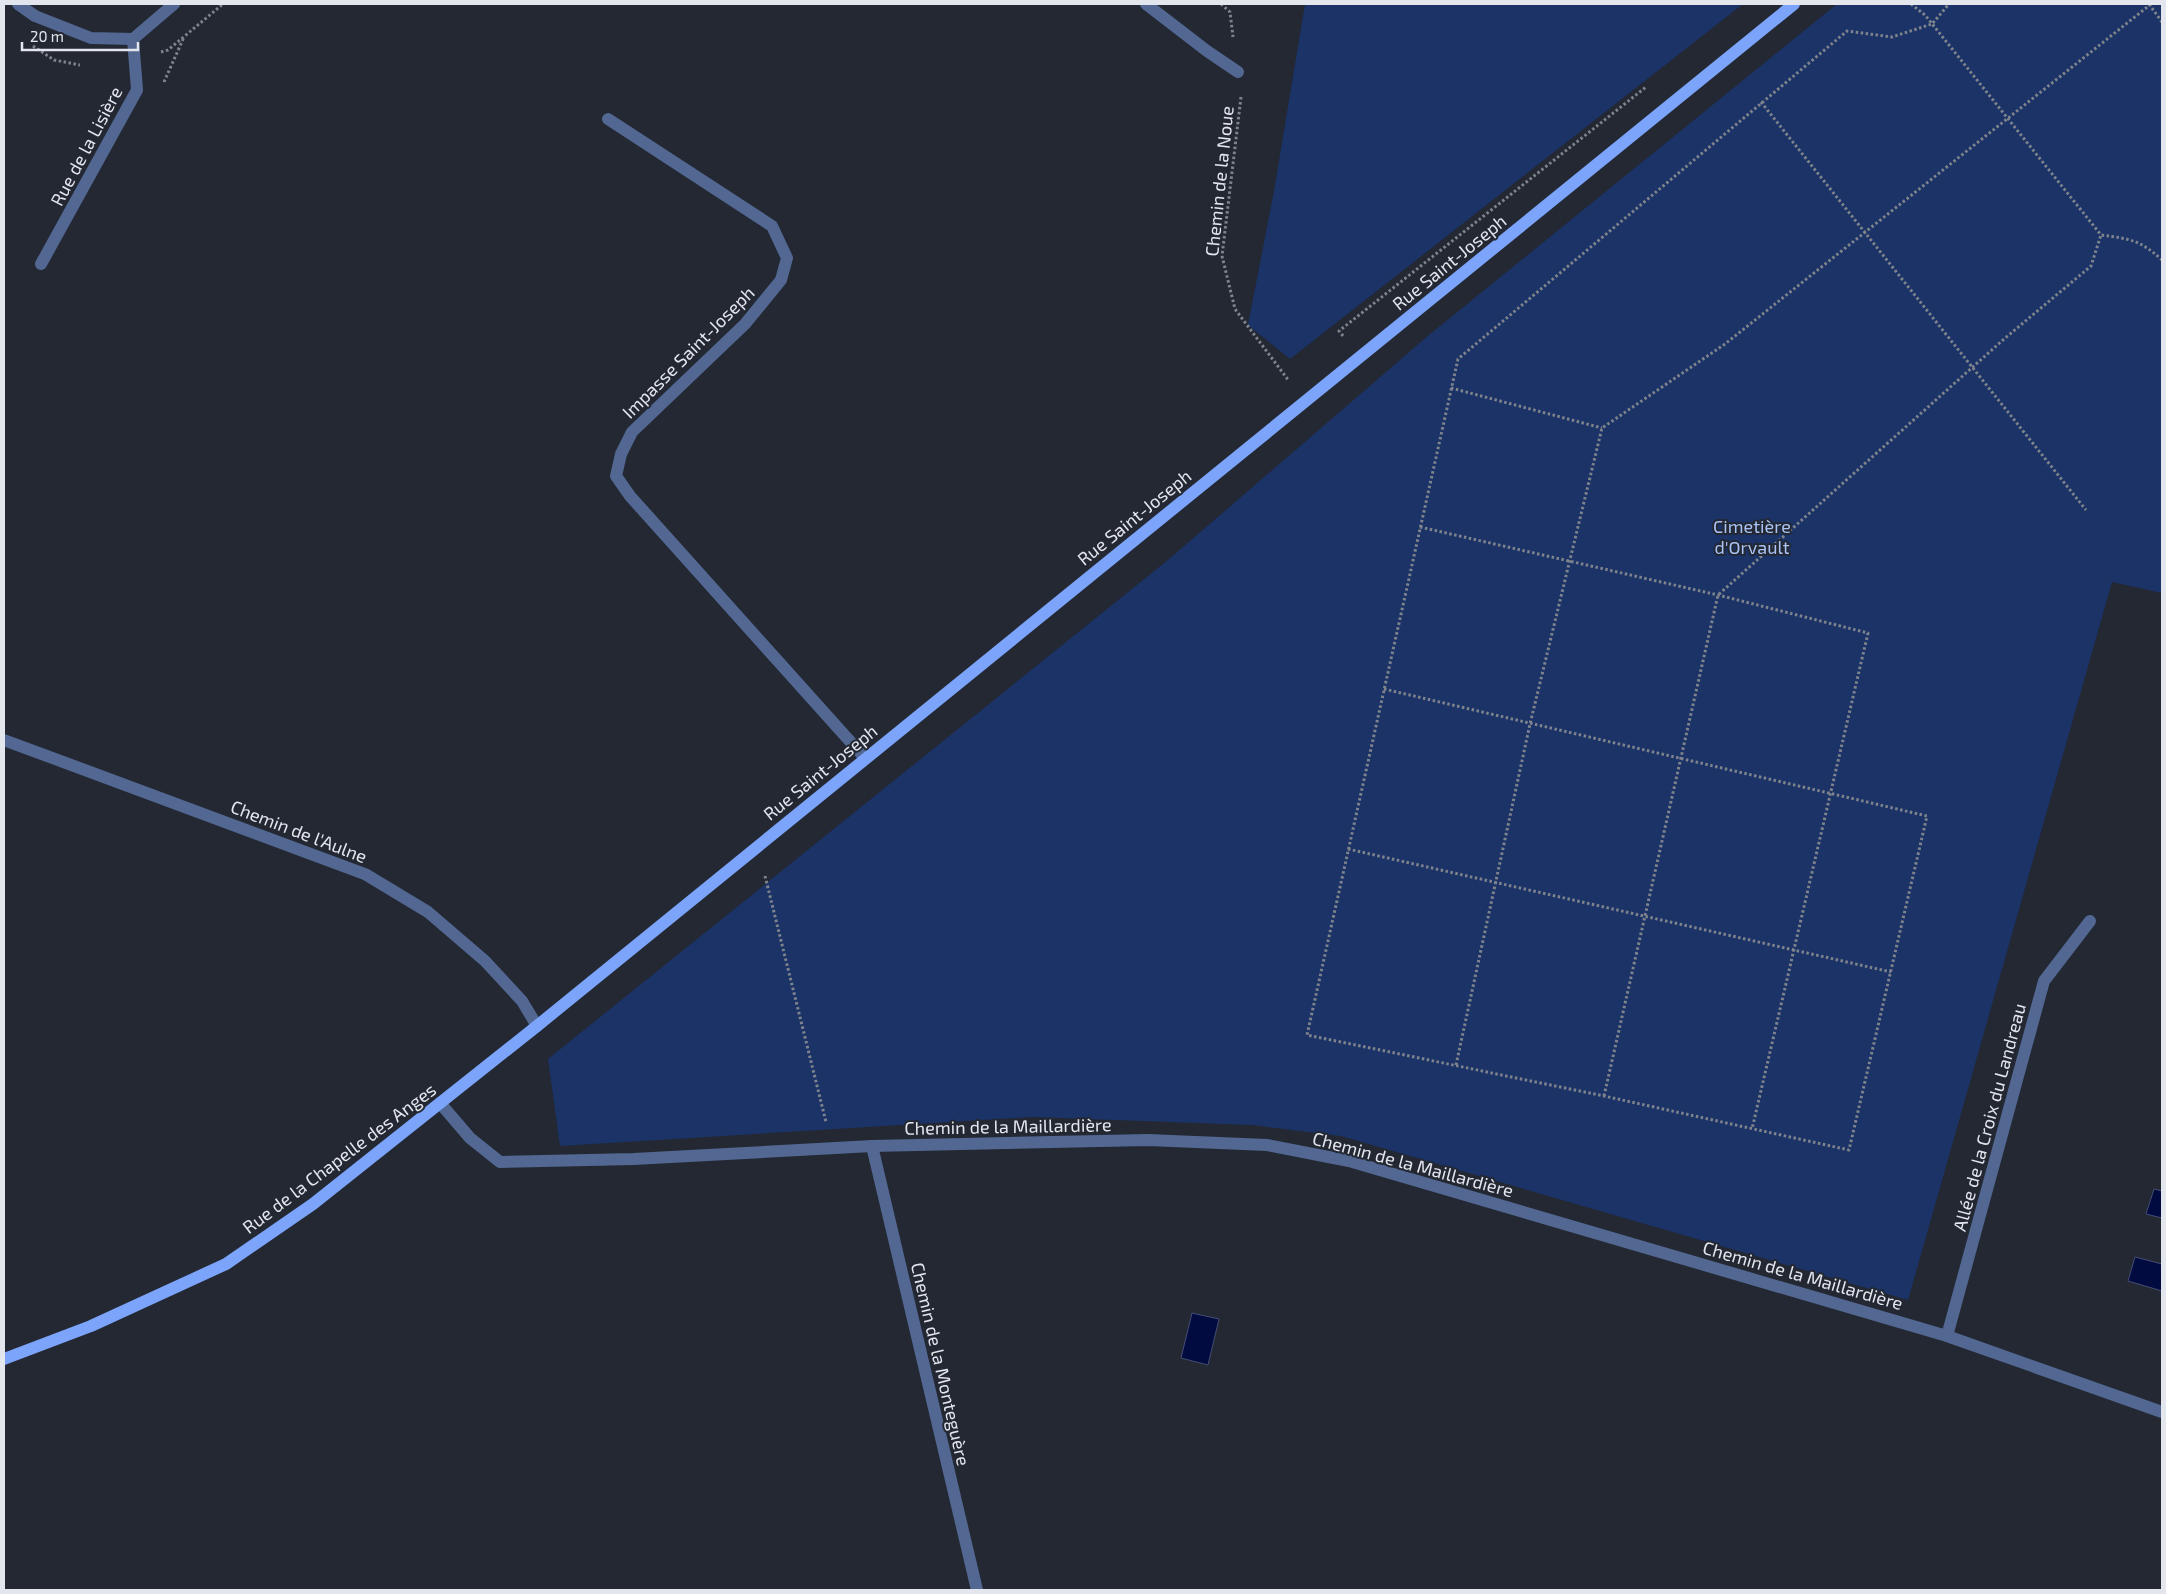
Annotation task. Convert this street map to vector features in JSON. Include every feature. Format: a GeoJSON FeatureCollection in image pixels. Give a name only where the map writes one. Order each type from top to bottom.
{"type":"FeatureCollection","features":[{"type":"Feature","properties":{"kind":"main road","name":"Rue Saint-Joseph"},"geometry":{"type":"LineString","coordinates":[[497,1058],[1794,4]]}},
{"type":"Feature","properties":{"kind":"main road","name":"Rue de la Chapelle des Anges"},"geometry":{"type":"LineString","coordinates":[[4,1359],[91,1326],[226,1264],[313,1204],[497,1058]]}},
{"type":"Feature","properties":{"kind":"street"},"geometry":{"type":"LineString","coordinates":[[18,4],[35,16],[91,38],[133,39],[174,4]]}},
{"type":"Feature","properties":{"kind":"street"},"geometry":{"type":"LineString","coordinates":[[1146,4],[1206,51],[1238,72]]}},
{"type":"Feature","properties":{"kind":"street","name":"Rue de la Lisière"},"geometry":{"type":"LineString","coordinates":[[41,264],[137,90],[133,39]]}},
{"type":"Feature","properties":{"kind":"street","name":"Impasse Saint-Joseph"},"geometry":{"type":"LineString","coordinates":[[608,119],[772,226],[787,258],[781,280],[745,324],[632,432],[621,454],[616,476],[630,496],[865,758]]}},
{"type":"Feature","properties":{"kind":"street","name":"Chemin de l'Aulne"},"geometry":{"type":"LineString","coordinates":[[5,744],[365,874],[428,912],[486,961],[522,1001],[537,1026]]}},
{"type":"Feature","properties":{"kind":"street","name":"Allée de la Croix du Landreau"},"geometry":{"type":"LineString","coordinates":[[1947,1336],[2044,981],[2090,921]]}},
{"type":"Feature","properties":{"kind":"street","name":"Chemin de la Maillardière"},"geometry":{"type":"LineString","coordinates":[[440,1103],[470,1138],[500,1162],[634,1159],[833,1150],[872,1146],[1148,1140],[1267,1145],[1349,1162],[1947,1336],[2162,1412]]}},
{"type":"Feature","properties":{"kind":"street","name":"Chemin de la Monteguère"},"geometry":{"type":"LineString","coordinates":[[872,1146],[977,1590]]}},
{"type":"Feature","properties":{"kind":"path","name":"Chemin de la Noue"},"geometry":{"type":"LineString","coordinates":[[1221,4],[1230,12],[1241,98],[1222,256],[1235,308],[1304,401]]}},
{"type":"Feature","properties":{"kind":"path"},"geometry":{"type":"LineString","coordinates":[[1911,4],[1932,24],[2101,235],[2130,239],[2147,246],[2162,260]]}},
{"type":"Feature","properties":{"kind":"path"},"geometry":{"type":"LineString","coordinates":[[1384,689],[1927,816],[1849,1150],[1604,1096],[1307,1035],[1420,526],[1458,359],[1847,31],[1892,37],[1932,24],[1949,4]]}},
{"type":"Feature","properties":{"kind":"path"},"geometry":{"type":"LineString","coordinates":[[1456,1065],[1530,724],[1602,428],[1725,344],[2149,4],[2162,22]]}},
{"type":"Feature","properties":{"kind":"path"},"geometry":{"type":"LineString","coordinates":[[1761,102],[2086,510]]}},
{"type":"Feature","properties":{"kind":"path"},"geometry":{"type":"LineString","coordinates":[[1604,1096],[1718,595],[1972,368],[2091,266],[2101,235]]}},
{"type":"Feature","properties":{"kind":"path"},"geometry":{"type":"LineString","coordinates":[[1451,388],[1602,428]]}},
{"type":"Feature","properties":{"kind":"path"},"geometry":{"type":"LineString","coordinates":[[1420,526],[1718,595],[1868,633],[1752,1129]]}},
{"type":"Feature","properties":{"kind":"path"},"geometry":{"type":"LineString","coordinates":[[1348,849],[1644,918],[1891,972]]}},
{"type":"Feature","properties":{"kind":"path"},"geometry":{"type":"LineString","coordinates":[[764,875],[833,1150]]}},
{"type":"Feature","properties":{"kind":"green space"},"geometry":{"type":"Polygon","coordinates":[[[1305,4],[1743,4],[1290,359],[1248,325],[1274,191],[1305,4]]]}},
{"type":"Feature","properties":{"kind":"green space","name":"Cimetière d'Orvault"},"geometry":{"type":"Polygon","coordinates":[[[1837,4],[2162,4],[2162,593],[2112,582],[1908,1300],[1341,1136],[1252,1125],[1032,1117],[560,1146],[548,1059],[1168,560],[1429,335],[1837,4]]]}},
{"type":"Feature","properties":{"kind":"shaded area"},"geometry":{"type":"Polygon","coordinates":[[[2154,1189],[2162,1191],[2162,1218],[2146,1214],[2154,1189]]]}},
{"type":"Feature","properties":{"kind":"shaded area"},"geometry":{"type":"Polygon","coordinates":[[[2135,1257],[2162,1264],[2162,1291],[2128,1281],[2135,1257]]]}},
{"type":"Feature","properties":{"kind":"shaded area"},"geometry":{"type":"Polygon","coordinates":[[[1192,1313],[1219,1319],[1208,1365],[1181,1358],[1192,1313]]]}}]}
